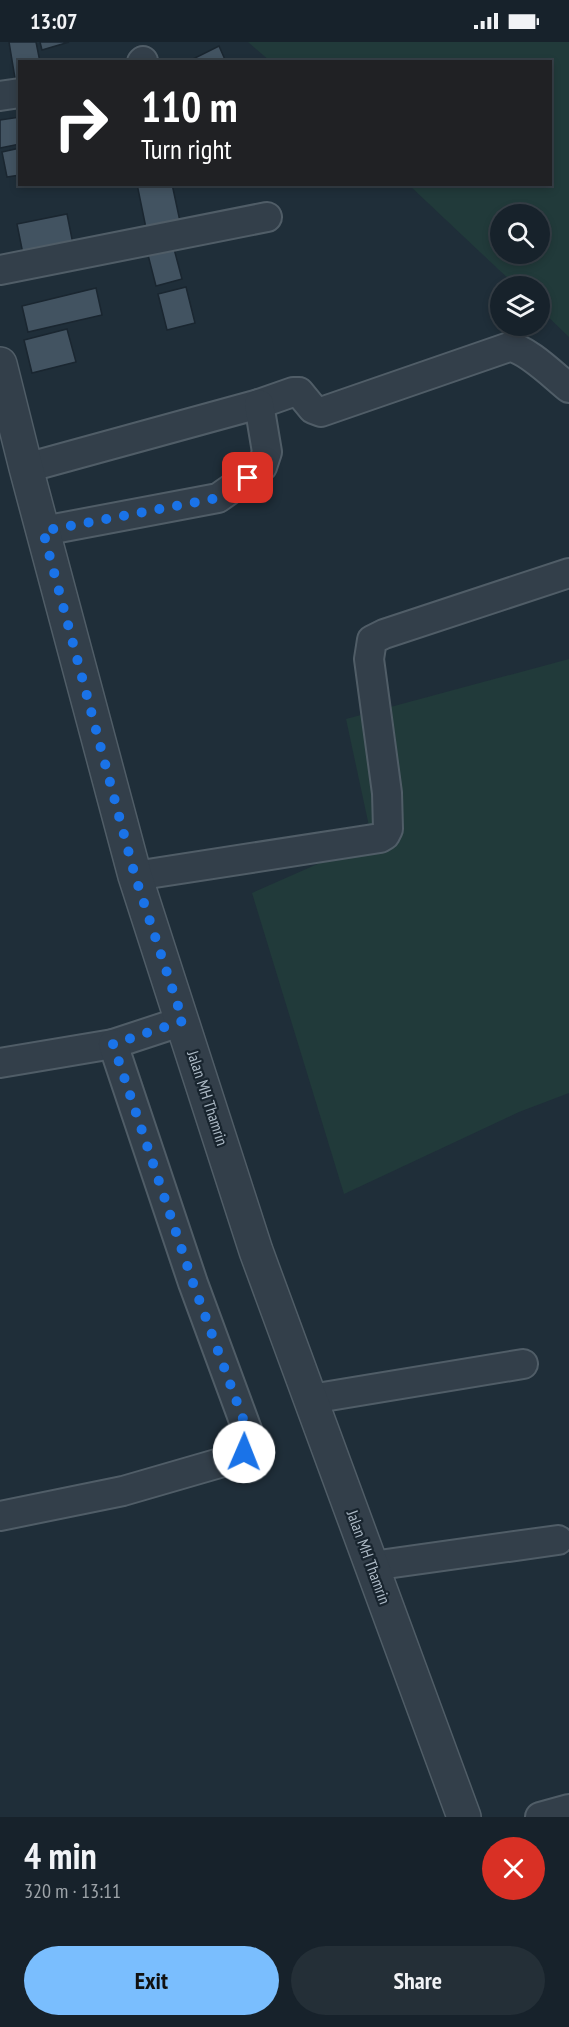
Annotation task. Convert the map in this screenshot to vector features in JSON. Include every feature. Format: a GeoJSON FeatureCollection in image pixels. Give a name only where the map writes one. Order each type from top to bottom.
{"type":"FeatureCollection","features":[{"type":"Feature","properties":{"kind":"street"},"geometry":{"type":"LineString","coordinates":[[0,96],[18,93]]}},
{"type":"Feature","properties":{"kind":"street"},"geometry":{"type":"LineString","coordinates":[[0,270],[267,217]]}},
{"type":"Feature","properties":{"kind":"street"},"geometry":{"type":"LineString","coordinates":[[26,468],[260,404],[297,391],[313,409],[321,412],[508,347],[516,348],[526,354],[569,388]]}},
{"type":"Feature","properties":{"kind":"street","name":"Jalan MH Thamrin"},"geometry":{"type":"LineString","coordinates":[[0,364],[135,876],[256,1251],[465,1817]]}},
{"type":"Feature","properties":{"kind":"street"},"geometry":{"type":"LineString","coordinates":[[43,531],[218,498],[262,467],[267,452],[260,404]]}},
{"type":"Feature","properties":{"kind":"street"},"geometry":{"type":"LineString","coordinates":[[135,876],[380,838],[385,835],[388,829],[387,793],[369,659],[372,640],[384,634],[569,573]]}},
{"type":"Feature","properties":{"kind":"street"},"geometry":{"type":"LineString","coordinates":[[0,1063],[113,1044],[183,1021]]}},
{"type":"Feature","properties":{"kind":"street"},"geometry":{"type":"LineString","coordinates":[[0,1516],[123,1491],[237,1458],[248,1445],[249,1435],[193,1283],[113,1044]]}},
{"type":"Feature","properties":{"kind":"street"},"geometry":{"type":"LineString","coordinates":[[311,1399],[524,1364]]}},
{"type":"Feature","properties":{"kind":"street"},"geometry":{"type":"LineString","coordinates":[[372,1566],[558,1540]]}},
{"type":"Feature","properties":{"kind":"street"},"geometry":{"type":"LineString","coordinates":[[540,1817],[569,1809]]}},
{"type":"Feature","properties":{"kind":"green space"},"geometry":{"type":"Polygon","coordinates":[[[248,42],[569,42],[569,337],[550,319],[550,276],[505,276],[493,264],[550,264],[550,204],[490,204],[490,261],[410,186],[552,186],[552,60],[269,60],[248,42]]]}},
{"type":"Feature","properties":{"kind":"green space"},"geometry":{"type":"Polygon","coordinates":[[[569,659],[569,1093],[519,1112],[344,1194],[252,893],[372,840],[346,719],[569,659]]]}},
{"type":"Feature","properties":{"kind":"building"},"geometry":{"type":"Polygon","coordinates":[[[9,42],[36,42],[40,60],[18,60],[18,84],[16,84],[9,42]]]}},
{"type":"Feature","properties":{"kind":"building"},"geometry":{"type":"Polygon","coordinates":[[[40,42],[69,42],[42,50],[40,42]]]}},
{"type":"Feature","properties":{"kind":"building"},"geometry":{"type":"Polygon","coordinates":[[[219,46],[225,60],[191,60],[219,46]]]}},
{"type":"Feature","properties":{"kind":"building"},"geometry":{"type":"Polygon","coordinates":[[[18,117],[18,144],[0,148],[0,120],[18,117]]]}},
{"type":"Feature","properties":{"kind":"building"},"geometry":{"type":"Polygon","coordinates":[[[18,148],[18,175],[7,177],[2,152],[18,148]]]}},
{"type":"Feature","properties":{"kind":"building"},"geometry":{"type":"Polygon","coordinates":[[[137,186],[172,186],[181,226],[147,233],[137,186]]]}},
{"type":"Feature","properties":{"kind":"building"},"geometry":{"type":"Polygon","coordinates":[[[67,214],[73,244],[23,254],[17,224],[67,214]]]}},
{"type":"Feature","properties":{"kind":"building"},"geometry":{"type":"Polygon","coordinates":[[[173,245],[182,279],[156,286],[147,251],[173,245]]]}},
{"type":"Feature","properties":{"kind":"building"},"geometry":{"type":"Polygon","coordinates":[[[186,287],[195,323],[167,330],[158,294],[186,287]]]}},
{"type":"Feature","properties":{"kind":"building"},"geometry":{"type":"Polygon","coordinates":[[[96,288],[102,315],[28,332],[22,306],[96,288]]]}},
{"type":"Feature","properties":{"kind":"building"},"geometry":{"type":"Polygon","coordinates":[[[67,329],[76,362],[32,373],[24,340],[67,329]]]}},
{"type":"Feature","properties":{"kind":"route"},"geometry":{"type":"LineString","coordinates":[[244,1452],[248,1445],[249,1435],[193,1283],[113,1044],[183,1021],[135,876],[43,531],[218,498],[248,478]]}}]}
